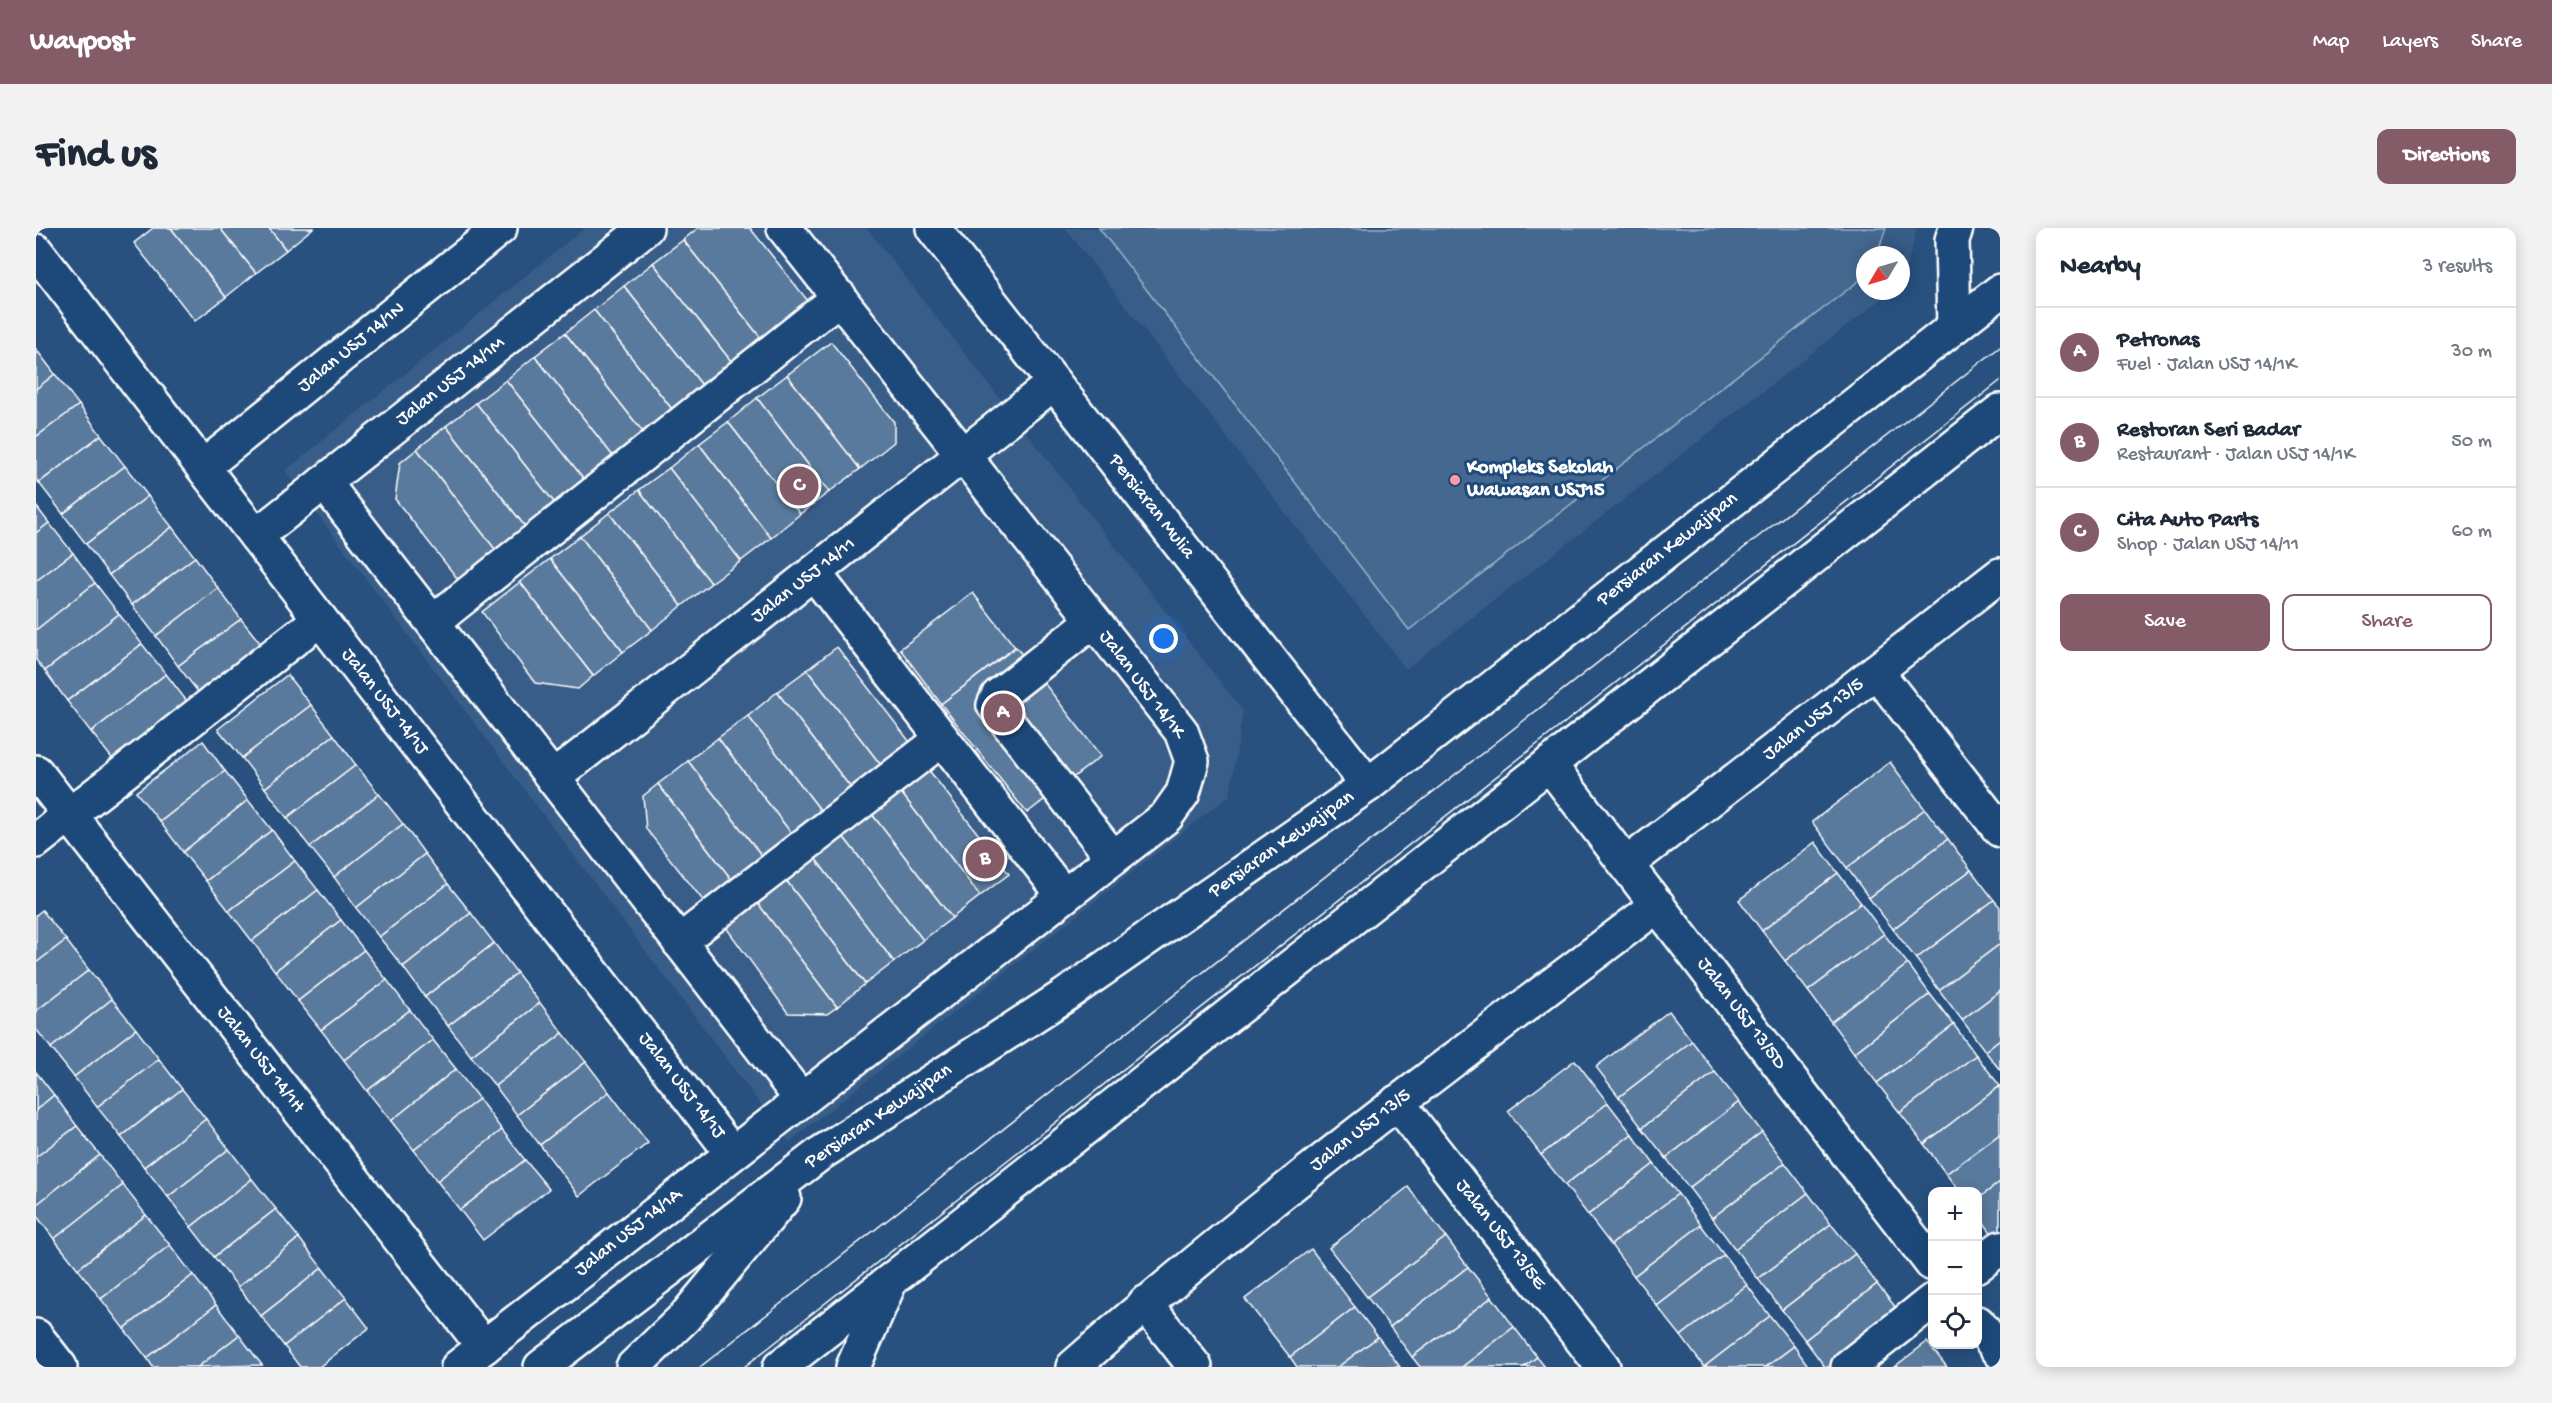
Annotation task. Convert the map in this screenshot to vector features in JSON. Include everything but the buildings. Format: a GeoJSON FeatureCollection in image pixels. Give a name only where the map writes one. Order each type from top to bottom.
{"type":"FeatureCollection","features":[{"type":"Feature","properties":{"kind":"street","name":"Jalan USJ 14/1N"},"geometry":{"type":"LineString","coordinates":[[203,468],[500,228]]}},
{"type":"Feature","properties":{"kind":"street","name":"Jalan USJ 14/1M"},"geometry":{"type":"LineString","coordinates":[[256,536],[646,228]]}},
{"type":"Feature","properties":{"kind":"street","name":"Jalan USJ 14/1K"},"geometry":{"type":"LineString","coordinates":[[784,228],[1181,731],[1192,760],[1183,793],[1166,817],[801,1100]]}},
{"type":"Feature","properties":{"kind":"street","name":"Persiaran Mulia"},"geometry":{"type":"LineString","coordinates":[[933,228],[1368,785]]}},
{"type":"Feature","properties":{"kind":"street"},"geometry":{"type":"LineString","coordinates":[[1954,327],[1952,240],[1956,228]]}},
{"type":"Feature","properties":{"kind":"street","name":"Jalan USJ 14/1J"},"geometry":{"type":"LineString","coordinates":[[36,251],[732,1153]]}},
{"type":"Feature","properties":{"kind":"street","name":"Persiaran Kewajipan"},"geometry":{"type":"LineString","coordinates":[[541,1367],[822,1153],[1064,996],[1368,785],[2000,291]]}},
{"type":"Feature","properties":{"kind":"street"},"geometry":{"type":"LineString","coordinates":[[433,622],[840,297]]}},
{"type":"Feature","properties":{"kind":"street","name":"Jalan USJ 14/11"},"geometry":{"type":"LineString","coordinates":[[553,778],[1054,383]]}},
{"type":"Feature","properties":{"kind":"street"},"geometry":{"type":"LineString","coordinates":[[780,1367],[2000,411]]}},
{"type":"Feature","properties":{"kind":"street"},"geometry":{"type":"LineString","coordinates":[[324,482],[801,1100]]}},
{"type":"Feature","properties":{"kind":"street"},"geometry":{"type":"LineString","coordinates":[[814,573],[1064,896]]}},
{"type":"Feature","properties":{"kind":"street","name":"Jalan USJ 13/5"},"geometry":{"type":"LineString","coordinates":[[1627,864],[2000,575]]}},
{"type":"Feature","properties":{"kind":"street"},"geometry":{"type":"LineString","coordinates":[[36,841],[320,619]]}},
{"type":"Feature","properties":{"kind":"street"},"geometry":{"type":"LineString","coordinates":[[1093,621],[998,696],[994,705],[997,712],[1113,858]]}},
{"type":"Feature","properties":{"kind":"street"},"geometry":{"type":"LineString","coordinates":[[1876,671],[2000,830]]}},
{"type":"Feature","properties":{"kind":"street"},"geometry":{"type":"LineString","coordinates":[[679,942],[942,739]]}},
{"type":"Feature","properties":{"kind":"street","name":"Jalan USJ 13/5D"},"geometry":{"type":"LineString","coordinates":[[1549,764],[1928,1259]]}},
{"type":"Feature","properties":{"kind":"street","name":"Jalan USJ 14/1H"},"geometry":{"type":"LineString","coordinates":[[36,772],[484,1347]]}},
{"type":"Feature","properties":{"kind":"street","name":"Jalan USJ 13/5"},"geometry":{"type":"LineString","coordinates":[[1073,1367],[1145,1303],[1397,1102],[1658,905]]}},
{"type":"Feature","properties":{"kind":"street","name":"Jalan USJ 14/1A"},"geometry":{"type":"LineString","coordinates":[[458,1367],[801,1100]]}},
{"type":"Feature","properties":{"kind":"street","name":"Jalan USJ 13/5E"},"geometry":{"type":"LineString","coordinates":[[1397,1102],[1603,1367]]}},
{"type":"Feature","properties":{"kind":"street"},"geometry":{"type":"LineString","coordinates":[[633,1367],[685,1317],[822,1153]]}},
{"type":"Feature","properties":{"kind":"street"},"geometry":{"type":"LineString","coordinates":[[1982,1261],[2000,1248]]}},
{"type":"Feature","properties":{"kind":"street"},"geometry":{"type":"LineString","coordinates":[[853,1367],[890,1283]]}},
{"type":"Feature","properties":{"kind":"street"},"geometry":{"type":"LineString","coordinates":[[1145,1303],[1195,1367]]}},
{"type":"Feature","properties":{"kind":"street"},"geometry":{"type":"LineString","coordinates":[[1848,1367],[1928,1304]]}},
{"type":"Feature","properties":{"kind":"street"},"geometry":{"type":"LineString","coordinates":[[1982,1329],[2000,1352]]}},
{"type":"Feature","properties":{"kind":"street"},"geometry":{"type":"LineString","coordinates":[[36,1336],[60,1367]]}},
{"type":"Feature","properties":{"kind":"shaded area"},"geometry":{"type":"Polygon","coordinates":[[[585,228],[867,228],[1243,711],[1230,795],[789,1142],[285,471],[585,228]]]}},
{"type":"Feature","properties":{"kind":"shaded area","name":"Kompleks Sekolah Wawasan USJ15"},"geometry":{"type":"Polygon","coordinates":[[[1065,228],[1917,228],[1910,254],[1910,246],[1856,246],[1856,300],[1880,300],[1406,669],[1065,228]]]}},
{"type":"Feature","properties":{"kind":"shaded area","name":"Kompleks Sekolah Wawasan USJ15"},"geometry":{"type":"Polygon","coordinates":[[[1099,228],[1886,228],[1880,246],[1856,246],[1856,283],[1409,630],[1099,228]]]}},
{"type":"Feature","properties":{"kind":"tram line"},"geometry":{"type":"LineString","coordinates":[[700,1367],[2000,347]]}},
{"type":"Feature","properties":{"kind":"tram line"},"geometry":{"type":"LineString","coordinates":[[744,1367],[2000,381]]}},
{"type":"Feature","properties":{"kind":"place","name":"Kompleks Sekolah Wawasan USJ15"},"geometry":{"type":"Point","coordinates":[1455,480]}},
{"type":"Feature","properties":{"kind":"place","name":"Cita Auto Parts"},"geometry":{"type":"Point","coordinates":[799,486]}},
{"type":"Feature","properties":{"kind":"place","name":"Petronas"},"geometry":{"type":"Point","coordinates":[1003,713]}},
{"type":"Feature","properties":{"kind":"place","name":"Restoran Seri Badar"},"geometry":{"type":"Point","coordinates":[985,859]}}]}
